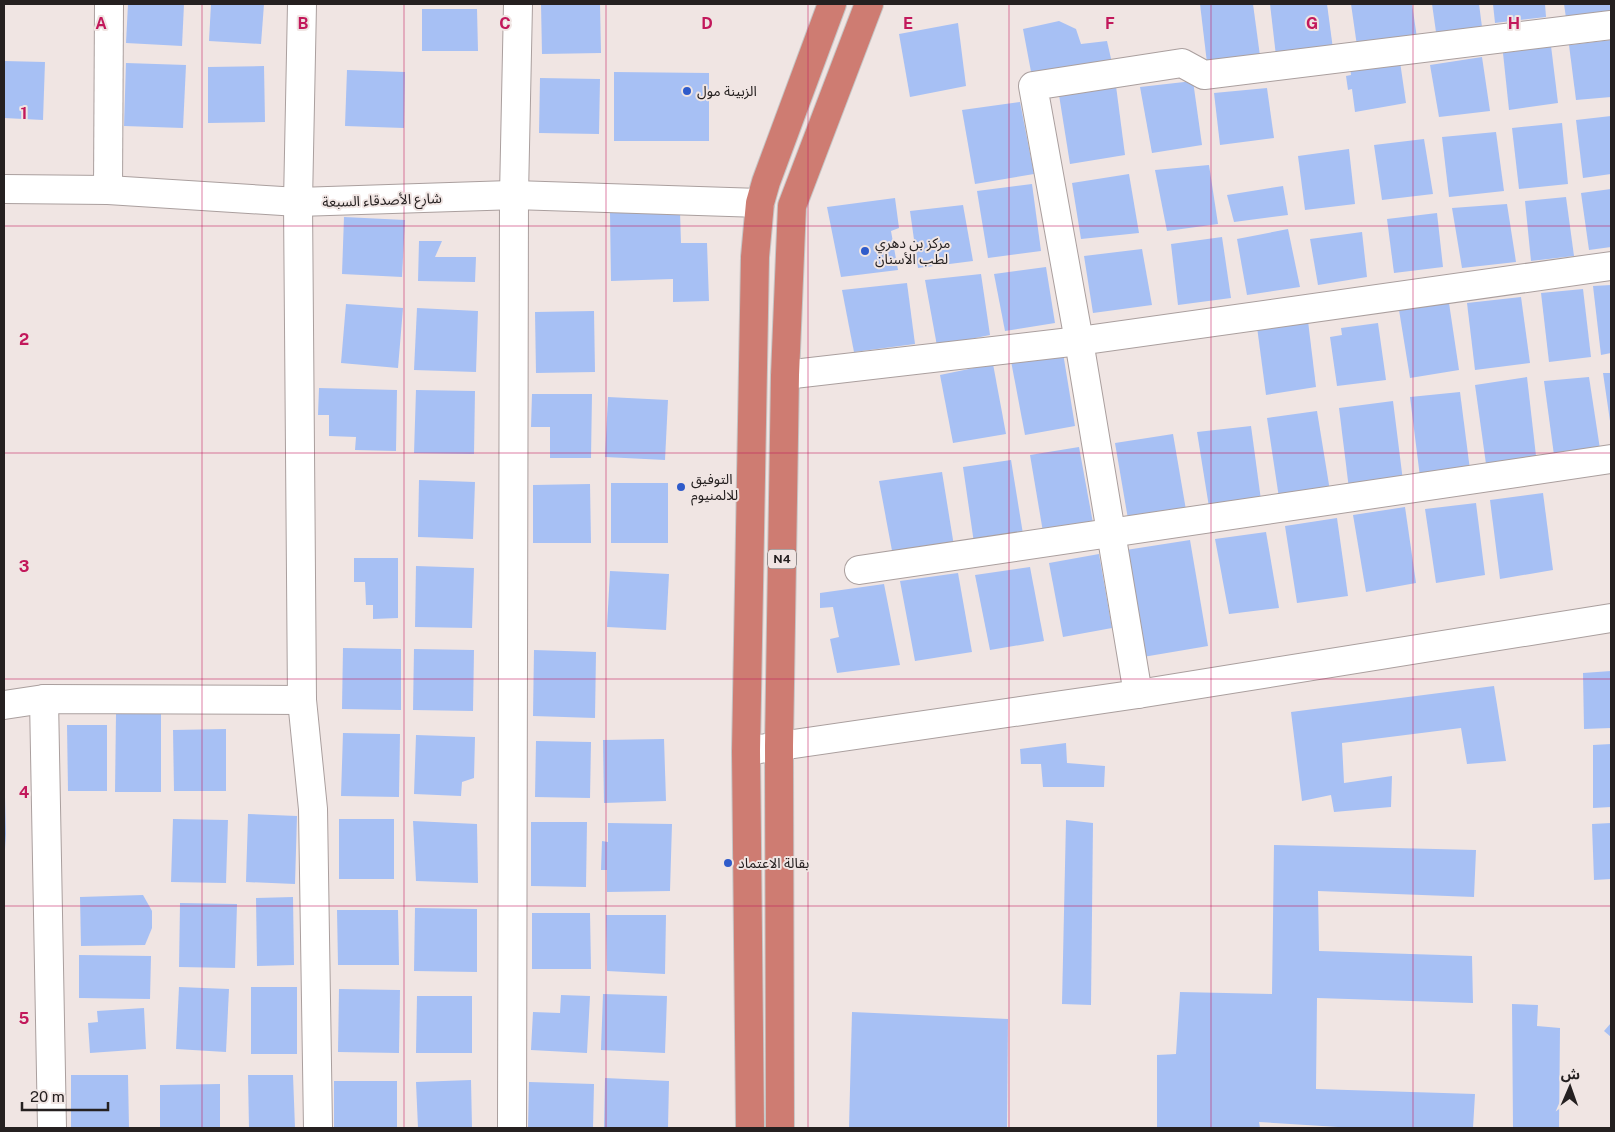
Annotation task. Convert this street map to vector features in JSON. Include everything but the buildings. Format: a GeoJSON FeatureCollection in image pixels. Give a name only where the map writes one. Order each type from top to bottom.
{"type":"FeatureCollection","features":[{"type":"Feature","properties":{"kind":"highway","name":"N4"},"geometry":{"type":"LineString","coordinates":[[750,1128],[746,751],[755,257],[760,203],[766,182],[832,4]]}},
{"type":"Feature","properties":{"kind":"highway","name":"N4"},"geometry":{"type":"LineString","coordinates":[[780,1128],[779,746],[785,375],[792,206],[869,4]]}},
{"type":"Feature","properties":{"kind":"street"},"geometry":{"type":"LineString","coordinates":[[108,190],[109,4]]}},
{"type":"Feature","properties":{"kind":"street"},"geometry":{"type":"LineString","coordinates":[[302,4],[298,202],[302,700],[313,809],[318,1128]]}},
{"type":"Feature","properties":{"kind":"street"},"geometry":{"type":"LineString","coordinates":[[512,1128],[514,195],[518,4]]}},
{"type":"Feature","properties":{"kind":"street"},"geometry":{"type":"LineString","coordinates":[[1138,694],[1034,86],[1182,63],[1204,75],[1611,25]]}},
{"type":"Feature","properties":{"kind":"street","name":"شارع الأصدقاء السبعة"},"geometry":{"type":"LineString","coordinates":[[4,189],[108,190],[298,202],[514,195],[760,203]]}},
{"type":"Feature","properties":{"kind":"street"},"geometry":{"type":"LineString","coordinates":[[785,375],[1079,341],[1611,266]]}},
{"type":"Feature","properties":{"kind":"street"},"geometry":{"type":"LineString","coordinates":[[859,570],[1611,459]]}},
{"type":"Feature","properties":{"kind":"street"},"geometry":{"type":"LineString","coordinates":[[746,751],[1138,694],[1611,618]]}},
{"type":"Feature","properties":{"kind":"street"},"geometry":{"type":"LineString","coordinates":[[4,705],[44,699],[302,700]]}},
{"type":"Feature","properties":{"kind":"street"},"geometry":{"type":"LineString","coordinates":[[44,699],[52,1128]]}},
{"type":"Feature","properties":{"kind":"place","name":"الزبينة مول"},"geometry":{"type":"Point","coordinates":[687,91]}},
{"type":"Feature","properties":{"kind":"place","name":"مركز بن دهري لطب الأسنان"},"geometry":{"type":"Point","coordinates":[865,251]}},
{"type":"Feature","properties":{"kind":"place","name":"التوفيق للالمنيوم"},"geometry":{"type":"Point","coordinates":[681,487]}},
{"type":"Feature","properties":{"kind":"place","name":"بقالة الاعتماد"},"geometry":{"type":"Point","coordinates":[728,863]}}]}
